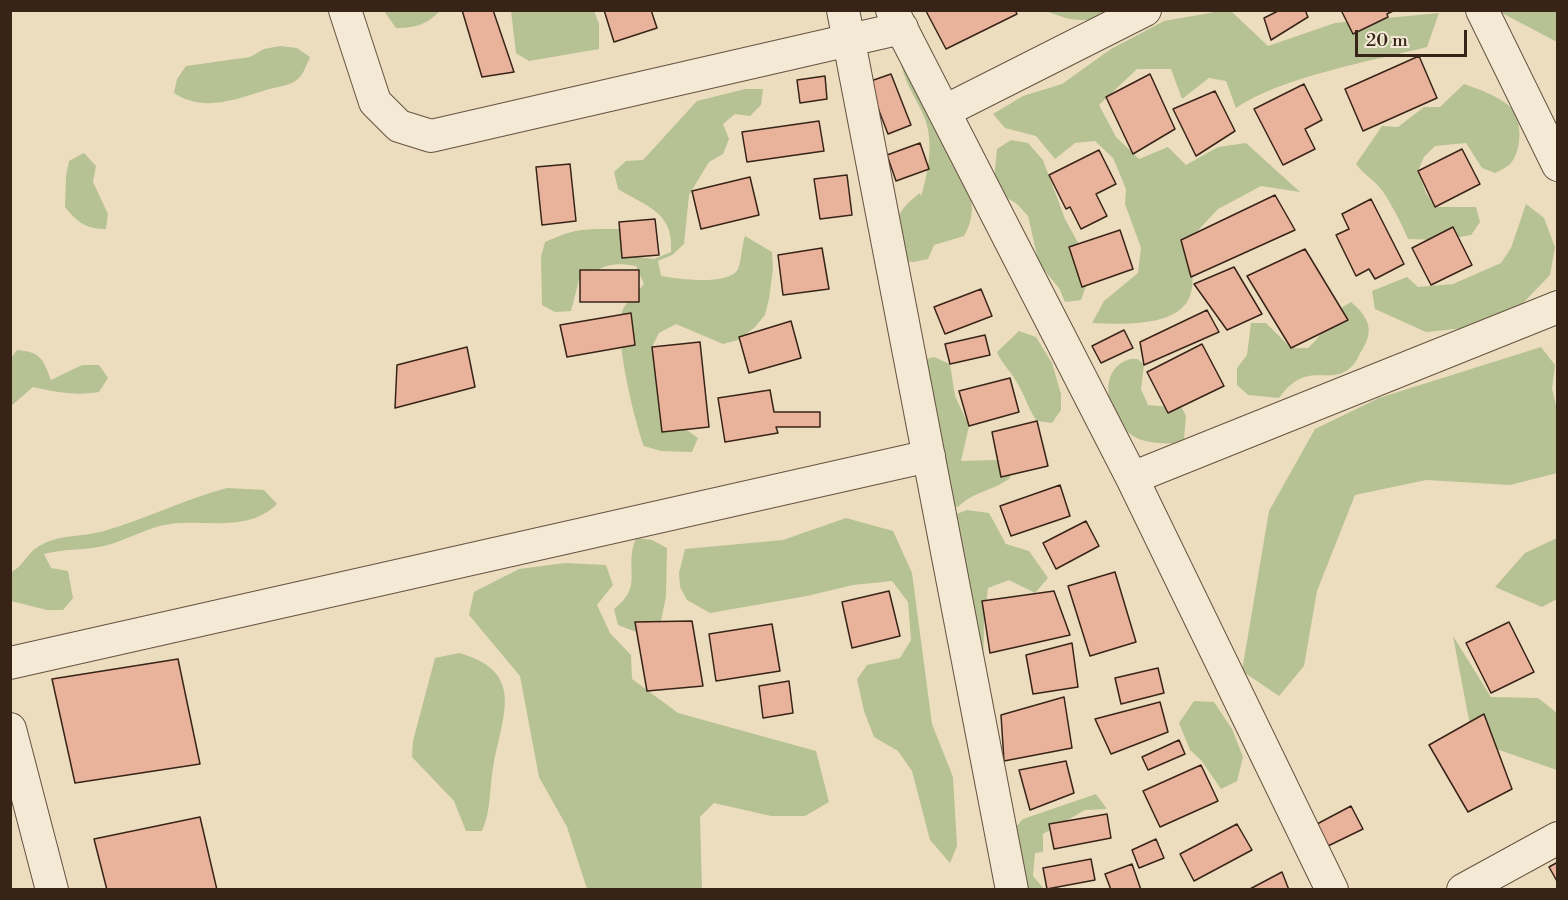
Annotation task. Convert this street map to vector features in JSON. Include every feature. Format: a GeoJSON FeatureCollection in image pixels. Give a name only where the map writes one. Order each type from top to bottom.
{"type":"FeatureCollection","features":[{"type":"Feature","properties":{"kind":"street"},"geometry":{"type":"LineString","coordinates":[[345,10],[375,102],[399,126],[431,136],[846,24],[897,19],[1132,478],[1332,890]]}},
{"type":"Feature","properties":{"kind":"street"},"geometry":{"type":"LineString","coordinates":[[945,111],[1145,10]]}},
{"type":"Feature","properties":{"kind":"street"},"geometry":{"type":"LineString","coordinates":[[1482,10],[1557,165]]}},
{"type":"Feature","properties":{"kind":"street"},"geometry":{"type":"LineString","coordinates":[[846,24],[1012,890]]}},
{"type":"Feature","properties":{"kind":"street"},"geometry":{"type":"LineString","coordinates":[[1132,478],[1557,308]]}},
{"type":"Feature","properties":{"kind":"street"},"geometry":{"type":"LineString","coordinates":[[10,663],[929,456]]}},
{"type":"Feature","properties":{"kind":"street"},"geometry":{"type":"LineString","coordinates":[[10,729],[52,890]]}},
{"type":"Feature","properties":{"kind":"street"},"geometry":{"type":"LineString","coordinates":[[1463,890],[1557,838]]}},
{"type":"Feature","properties":{"kind":"green space"},"geometry":{"type":"Polygon","coordinates":[[[440,10],[430,20],[420,25],[396,28],[384,11],[440,10]]]}},
{"type":"Feature","properties":{"kind":"green space"},"geometry":{"type":"Polygon","coordinates":[[[511,11],[594,11],[599,24],[599,49],[529,61],[516,53],[511,11]]]}},
{"type":"Feature","properties":{"kind":"green space"},"geometry":{"type":"Polygon","coordinates":[[[1046,11],[1117,11],[1089,20],[1081,20],[1046,11]]]}},
{"type":"Feature","properties":{"kind":"green space"},"geometry":{"type":"Polygon","coordinates":[[[1231,11],[1268,46],[1335,23],[1439,13],[1427,47],[1302,79],[1277,87],[1236,108],[1226,81],[1209,78],[1182,99],[1171,69],[1137,69],[1099,105],[1116,137],[1139,159],[1168,147],[1186,165],[1218,147],[1246,143],[1300,192],[1261,186],[1218,209],[1189,240],[1193,276],[1192,290],[1183,306],[1174,314],[1147,322],[1092,323],[1104,301],[1138,273],[1141,248],[1125,204],[1126,189],[1113,158],[1095,141],[1075,143],[1055,159],[1036,136],[1005,128],[993,114],[1023,96],[1062,84],[1111,49],[1164,21],[1231,11]]]}},
{"type":"Feature","properties":{"kind":"green space"},"geometry":{"type":"Polygon","coordinates":[[[1557,11],[1557,42],[1500,12],[1557,11]]]}},
{"type":"Feature","properties":{"kind":"green space"},"geometry":{"type":"Polygon","coordinates":[[[280,46],[297,48],[310,57],[301,75],[292,83],[221,102],[197,102],[174,93],[177,79],[186,66],[250,57],[264,49],[280,46]]]}},
{"type":"Feature","properties":{"kind":"green space"},"geometry":{"type":"Polygon","coordinates":[[[916,59],[970,191],[972,209],[971,219],[964,236],[934,245],[928,259],[914,262],[899,261],[896,230],[903,209],[920,193],[921,197],[929,158],[928,129],[901,64],[916,59]]]}},
{"type":"Feature","properties":{"kind":"green space"},"geometry":{"type":"Polygon","coordinates":[[[1464,84],[1494,96],[1510,107],[1519,127],[1519,143],[1515,157],[1509,165],[1495,173],[1482,168],[1466,143],[1435,146],[1424,157],[1418,171],[1426,193],[1435,207],[1476,207],[1480,222],[1471,235],[1440,240],[1408,239],[1383,192],[1356,164],[1382,126],[1398,127],[1424,107],[1440,107],[1464,84]]]}},
{"type":"Feature","properties":{"kind":"green space"},"geometry":{"type":"Polygon","coordinates":[[[745,89],[763,89],[761,105],[750,116],[735,114],[723,124],[729,139],[723,154],[709,162],[689,195],[684,244],[672,255],[658,261],[661,276],[702,280],[725,278],[738,269],[745,236],[772,252],[773,269],[769,299],[765,315],[754,328],[738,340],[723,344],[676,324],[659,333],[652,347],[684,428],[698,438],[692,452],[661,451],[644,446],[630,398],[622,356],[620,320],[623,309],[644,284],[636,266],[612,265],[587,275],[579,280],[571,311],[555,312],[542,305],[541,257],[545,242],[574,231],[591,229],[622,229],[638,257],[654,259],[671,252],[671,239],[663,219],[648,206],[618,189],[614,172],[626,161],[643,160],[697,101],[745,89]]]}},
{"type":"Feature","properties":{"kind":"green space"},"geometry":{"type":"Polygon","coordinates":[[[1011,140],[1028,143],[1043,160],[1065,219],[1082,250],[1087,268],[1086,286],[1081,300],[1065,302],[1059,288],[1039,264],[1028,216],[1017,204],[1001,194],[994,180],[997,149],[1011,140]]]}},
{"type":"Feature","properties":{"kind":"green space"},"geometry":{"type":"Polygon","coordinates":[[[84,153],[96,166],[93,182],[108,214],[106,229],[82,224],[65,207],[69,161],[84,153]]]}},
{"type":"Feature","properties":{"kind":"green space"},"geometry":{"type":"Polygon","coordinates":[[[1526,204],[1544,218],[1555,247],[1550,275],[1522,304],[1465,328],[1426,332],[1375,309],[1372,291],[1407,277],[1418,287],[1453,284],[1501,263],[1511,248],[1526,204]]]}},
{"type":"Feature","properties":{"kind":"green space"},"geometry":{"type":"Polygon","coordinates":[[[1351,302],[1363,314],[1369,332],[1365,345],[1349,369],[1341,374],[1316,375],[1299,379],[1289,386],[1279,398],[1248,395],[1237,385],[1237,368],[1247,355],[1251,323],[1266,323],[1291,348],[1308,348],[1331,318],[1351,302]]]}},
{"type":"Feature","properties":{"kind":"green space"},"geometry":{"type":"Polygon","coordinates":[[[1019,331],[1036,337],[1052,363],[1061,394],[1061,410],[1052,423],[1037,421],[1019,386],[997,352],[1019,331]]]}},
{"type":"Feature","properties":{"kind":"green space"},"geometry":{"type":"Polygon","coordinates":[[[1541,347],[1555,365],[1552,389],[1557,409],[1557,473],[1510,485],[1426,480],[1355,495],[1317,591],[1304,666],[1279,696],[1242,671],[1269,511],[1315,429],[1379,398],[1541,347]]]}},
{"type":"Feature","properties":{"kind":"green space"},"geometry":{"type":"Polygon","coordinates":[[[17,350],[40,358],[51,380],[82,365],[99,365],[108,378],[99,392],[66,393],[33,387],[11,406],[11,358],[17,350]]]}},
{"type":"Feature","properties":{"kind":"green space"},"geometry":{"type":"Polygon","coordinates":[[[934,357],[950,364],[955,396],[969,426],[961,461],[994,460],[1011,463],[1010,478],[970,498],[958,507],[941,503],[919,361],[934,357]]]}},
{"type":"Feature","properties":{"kind":"green space"},"geometry":{"type":"Polygon","coordinates":[[[1130,359],[1138,359],[1144,365],[1141,389],[1148,405],[1182,408],[1186,416],[1184,439],[1171,443],[1145,441],[1126,430],[1118,420],[1109,396],[1109,384],[1112,374],[1119,365],[1130,359]]]}},
{"type":"Feature","properties":{"kind":"green space"},"geometry":{"type":"Polygon","coordinates":[[[227,488],[264,490],[277,504],[266,513],[240,522],[170,524],[108,545],[44,554],[51,568],[68,571],[73,598],[63,610],[47,610],[11,601],[11,572],[41,545],[64,537],[104,531],[227,488]]]}},
{"type":"Feature","properties":{"kind":"green space"},"geometry":{"type":"Polygon","coordinates":[[[967,510],[989,513],[1006,544],[1029,551],[1048,578],[1035,593],[1009,580],[988,588],[984,620],[983,683],[943,519],[967,510]]]}},
{"type":"Feature","properties":{"kind":"green space"},"geometry":{"type":"Polygon","coordinates":[[[846,518],[893,531],[912,573],[932,724],[953,777],[957,846],[950,863],[930,840],[912,771],[898,751],[874,737],[864,711],[857,679],[867,665],[900,658],[911,640],[908,602],[892,581],[853,585],[807,596],[710,613],[687,600],[680,587],[679,573],[685,549],[783,540],[846,518]]]}},
{"type":"Feature","properties":{"kind":"green space"},"geometry":{"type":"Polygon","coordinates":[[[636,538],[652,540],[667,548],[666,596],[660,626],[647,636],[618,625],[614,609],[629,592],[632,576],[631,559],[636,538]]]}},
{"type":"Feature","properties":{"kind":"green space"},"geometry":{"type":"Polygon","coordinates":[[[1557,538],[1557,599],[1542,607],[1495,587],[1525,553],[1557,538]]]}},
{"type":"Feature","properties":{"kind":"green space"},"geometry":{"type":"Polygon","coordinates":[[[565,563],[606,565],[613,585],[597,605],[610,633],[631,655],[632,679],[678,713],[816,751],[829,802],[805,816],[771,816],[714,803],[700,817],[702,889],[587,889],[567,827],[539,777],[520,676],[469,615],[474,592],[519,569],[565,563]]]}},
{"type":"Feature","properties":{"kind":"green space"},"geometry":{"type":"Polygon","coordinates":[[[1453,636],[1491,697],[1538,698],[1557,713],[1557,770],[1473,741],[1453,636]]]}},
{"type":"Feature","properties":{"kind":"green space"},"geometry":{"type":"Polygon","coordinates":[[[459,653],[480,661],[493,671],[501,682],[505,696],[502,726],[492,771],[489,805],[482,831],[466,831],[454,801],[412,757],[413,741],[435,658],[459,653]]]}},
{"type":"Feature","properties":{"kind":"green space"},"geometry":{"type":"Polygon","coordinates":[[[1194,701],[1214,702],[1232,729],[1243,757],[1237,781],[1221,789],[1201,760],[1190,750],[1179,723],[1194,701]]]}},
{"type":"Feature","properties":{"kind":"green space"},"geometry":{"type":"Polygon","coordinates":[[[1096,794],[1107,809],[1085,810],[1043,834],[1043,852],[1035,853],[1033,876],[1044,889],[1006,889],[1002,842],[1023,819],[1096,794]]]}},
{"type":"Feature","properties":{"kind":"building"},"geometry":{"type":"Polygon","coordinates":[[[462,10],[493,10],[514,72],[482,77],[462,10]]]}},
{"type":"Feature","properties":{"kind":"building"},"geometry":{"type":"Polygon","coordinates":[[[604,10],[651,10],[657,28],[614,42],[604,10]]]}},
{"type":"Feature","properties":{"kind":"building"},"geometry":{"type":"Polygon","coordinates":[[[1015,10],[1017,14],[946,49],[926,11],[1015,10]]]}},
{"type":"Feature","properties":{"kind":"building"},"geometry":{"type":"Polygon","coordinates":[[[1280,10],[1305,10],[1308,17],[1271,40],[1264,18],[1280,10]]]}},
{"type":"Feature","properties":{"kind":"building"},"geometry":{"type":"Polygon","coordinates":[[[1341,10],[1395,10],[1387,14],[1388,17],[1353,34],[1341,10]]]}},
{"type":"Feature","properties":{"kind":"building"},"geometry":{"type":"Polygon","coordinates":[[[1419,56],[1437,98],[1363,131],[1345,89],[1419,56]]]}},
{"type":"Feature","properties":{"kind":"building"},"geometry":{"type":"Polygon","coordinates":[[[891,74],[911,125],[888,134],[868,82],[891,74]]]}},
{"type":"Feature","properties":{"kind":"building"},"geometry":{"type":"Polygon","coordinates":[[[1150,74],[1175,129],[1133,154],[1106,97],[1150,74]]]}},
{"type":"Feature","properties":{"kind":"building"},"geometry":{"type":"Polygon","coordinates":[[[825,76],[827,99],[800,103],[797,80],[825,76]]]}},
{"type":"Feature","properties":{"kind":"building"},"geometry":{"type":"Polygon","coordinates":[[[1304,84],[1322,120],[1305,129],[1315,149],[1283,165],[1254,109],[1304,84]]]}},
{"type":"Feature","properties":{"kind":"building"},"geometry":{"type":"Polygon","coordinates":[[[1215,91],[1235,131],[1196,156],[1173,109],[1215,91]]]}},
{"type":"Feature","properties":{"kind":"building"},"geometry":{"type":"Polygon","coordinates":[[[819,121],[824,151],[747,162],[742,132],[819,121]]]}},
{"type":"Feature","properties":{"kind":"building"},"geometry":{"type":"Polygon","coordinates":[[[920,143],[929,169],[896,181],[887,155],[920,143]]]}},
{"type":"Feature","properties":{"kind":"building"},"geometry":{"type":"Polygon","coordinates":[[[1462,149],[1480,184],[1435,207],[1418,171],[1462,149]]]}},
{"type":"Feature","properties":{"kind":"building"},"geometry":{"type":"Polygon","coordinates":[[[1099,150],[1116,184],[1096,194],[1107,216],[1081,229],[1070,207],[1066,209],[1049,175],[1099,150]]]}},
{"type":"Feature","properties":{"kind":"building"},"geometry":{"type":"Polygon","coordinates":[[[570,164],[576,221],[542,225],[536,167],[570,164]]]}},
{"type":"Feature","properties":{"kind":"building"},"geometry":{"type":"Polygon","coordinates":[[[847,175],[852,215],[820,219],[814,179],[847,175]]]}},
{"type":"Feature","properties":{"kind":"building"},"geometry":{"type":"Polygon","coordinates":[[[750,177],[759,215],[701,229],[692,191],[750,177]]]}},
{"type":"Feature","properties":{"kind":"building"},"geometry":{"type":"Polygon","coordinates":[[[1275,195],[1295,230],[1191,277],[1181,240],[1275,195]]]}},
{"type":"Feature","properties":{"kind":"building"},"geometry":{"type":"Polygon","coordinates":[[[1371,199],[1404,264],[1375,279],[1369,269],[1356,276],[1336,235],[1349,229],[1342,214],[1371,199]]]}},
{"type":"Feature","properties":{"kind":"building"},"geometry":{"type":"Polygon","coordinates":[[[655,219],[659,255],[622,258],[619,222],[655,219]]]}},
{"type":"Feature","properties":{"kind":"building"},"geometry":{"type":"Polygon","coordinates":[[[1453,227],[1472,265],[1431,285],[1412,248],[1453,227]]]}},
{"type":"Feature","properties":{"kind":"building"},"geometry":{"type":"Polygon","coordinates":[[[1120,230],[1133,269],[1082,287],[1069,247],[1120,230]]]}},
{"type":"Feature","properties":{"kind":"building"},"geometry":{"type":"Polygon","coordinates":[[[822,248],[829,289],[783,295],[778,255],[822,248]]]}},
{"type":"Feature","properties":{"kind":"building"},"geometry":{"type":"Polygon","coordinates":[[[1305,249],[1348,320],[1291,348],[1247,276],[1305,249]]]}},
{"type":"Feature","properties":{"kind":"building"},"geometry":{"type":"Polygon","coordinates":[[[1234,267],[1262,314],[1227,330],[1194,284],[1234,267]]]}},
{"type":"Feature","properties":{"kind":"building"},"geometry":{"type":"Polygon","coordinates":[[[580,270],[639,270],[639,302],[580,302],[580,270]]]}},
{"type":"Feature","properties":{"kind":"building"},"geometry":{"type":"Polygon","coordinates":[[[981,289],[992,316],[945,334],[934,307],[981,289]]]}},
{"type":"Feature","properties":{"kind":"building"},"geometry":{"type":"Polygon","coordinates":[[[1207,310],[1219,332],[1144,365],[1140,342],[1207,310]]]}},
{"type":"Feature","properties":{"kind":"building"},"geometry":{"type":"Polygon","coordinates":[[[631,313],[635,345],[567,357],[560,325],[631,313]]]}},
{"type":"Feature","properties":{"kind":"building"},"geometry":{"type":"Polygon","coordinates":[[[791,321],[801,358],[749,373],[739,337],[791,321]]]}},
{"type":"Feature","properties":{"kind":"building"},"geometry":{"type":"Polygon","coordinates":[[[1124,330],[1133,348],[1101,363],[1092,346],[1124,330]]]}},
{"type":"Feature","properties":{"kind":"building"},"geometry":{"type":"Polygon","coordinates":[[[985,335],[990,355],[950,364],[945,344],[985,335]]]}},
{"type":"Feature","properties":{"kind":"building"},"geometry":{"type":"Polygon","coordinates":[[[700,342],[709,427],[662,432],[652,347],[700,342]]]}},
{"type":"Feature","properties":{"kind":"building"},"geometry":{"type":"Polygon","coordinates":[[[1202,344],[1224,386],[1168,413],[1147,372],[1202,344]]]}},
{"type":"Feature","properties":{"kind":"building"},"geometry":{"type":"Polygon","coordinates":[[[467,347],[475,387],[395,408],[397,365],[467,347]]]}},
{"type":"Feature","properties":{"kind":"building"},"geometry":{"type":"Polygon","coordinates":[[[1010,378],[1019,412],[969,426],[959,391],[1010,378]]]}},
{"type":"Feature","properties":{"kind":"building"},"geometry":{"type":"Polygon","coordinates":[[[770,390],[774,412],[820,412],[820,427],[776,427],[778,433],[725,442],[718,398],[770,390]]]}},
{"type":"Feature","properties":{"kind":"building"},"geometry":{"type":"Polygon","coordinates":[[[1037,421],[1048,466],[1001,477],[992,432],[1037,421]]]}},
{"type":"Feature","properties":{"kind":"building"},"geometry":{"type":"Polygon","coordinates":[[[1060,485],[1070,516],[1011,536],[1000,506],[1060,485]]]}},
{"type":"Feature","properties":{"kind":"building"},"geometry":{"type":"Polygon","coordinates":[[[1086,521],[1099,546],[1056,569],[1043,543],[1086,521]]]}},
{"type":"Feature","properties":{"kind":"building"},"geometry":{"type":"Polygon","coordinates":[[[1115,572],[1136,642],[1090,656],[1068,586],[1115,572]]]}},
{"type":"Feature","properties":{"kind":"building"},"geometry":{"type":"Polygon","coordinates":[[[889,591],[900,636],[852,648],[842,602],[889,591]]]}},
{"type":"Feature","properties":{"kind":"building"},"geometry":{"type":"Polygon","coordinates":[[[1054,591],[1070,635],[990,653],[982,601],[1054,591]]]}},
{"type":"Feature","properties":{"kind":"building"},"geometry":{"type":"Polygon","coordinates":[[[692,621],[703,686],[647,691],[635,622],[692,621]]]}},
{"type":"Feature","properties":{"kind":"building"},"geometry":{"type":"Polygon","coordinates":[[[1509,622],[1534,672],[1491,693],[1466,643],[1509,622]]]}},
{"type":"Feature","properties":{"kind":"building"},"geometry":{"type":"Polygon","coordinates":[[[772,624],[780,671],[716,681],[709,634],[772,624]]]}},
{"type":"Feature","properties":{"kind":"building"},"geometry":{"type":"Polygon","coordinates":[[[1072,643],[1078,687],[1033,694],[1026,655],[1072,643]]]}},
{"type":"Feature","properties":{"kind":"building"},"geometry":{"type":"Polygon","coordinates":[[[178,659],[200,764],[75,783],[52,679],[178,659]]]}},
{"type":"Feature","properties":{"kind":"building"},"geometry":{"type":"Polygon","coordinates":[[[1158,668],[1164,693],[1121,704],[1115,678],[1158,668]]]}},
{"type":"Feature","properties":{"kind":"building"},"geometry":{"type":"Polygon","coordinates":[[[789,681],[793,713],[763,718],[759,686],[789,681]]]}},
{"type":"Feature","properties":{"kind":"building"},"geometry":{"type":"Polygon","coordinates":[[[1064,697],[1072,748],[1004,761],[1001,715],[1064,697]]]}},
{"type":"Feature","properties":{"kind":"building"},"geometry":{"type":"Polygon","coordinates":[[[1160,702],[1168,732],[1111,754],[1095,719],[1160,702]]]}},
{"type":"Feature","properties":{"kind":"building"},"geometry":{"type":"Polygon","coordinates":[[[1484,714],[1512,789],[1468,812],[1429,745],[1484,714]]]}},
{"type":"Feature","properties":{"kind":"building"},"geometry":{"type":"Polygon","coordinates":[[[1179,740],[1185,754],[1148,770],[1142,757],[1179,740]]]}},
{"type":"Feature","properties":{"kind":"building"},"geometry":{"type":"Polygon","coordinates":[[[1066,761],[1074,793],[1030,810],[1019,770],[1066,761]]]}},
{"type":"Feature","properties":{"kind":"building"},"geometry":{"type":"Polygon","coordinates":[[[1201,765],[1218,801],[1160,827],[1143,791],[1201,765]]]}},
{"type":"Feature","properties":{"kind":"building"},"geometry":{"type":"Polygon","coordinates":[[[1351,806],[1363,829],[1328,846],[1317,824],[1351,806]]]}},
{"type":"Feature","properties":{"kind":"building"},"geometry":{"type":"Polygon","coordinates":[[[1107,814],[1111,838],[1054,849],[1049,824],[1107,814]]]}},
{"type":"Feature","properties":{"kind":"building"},"geometry":{"type":"Polygon","coordinates":[[[200,817],[217,890],[107,890],[94,839],[200,817]]]}},
{"type":"Feature","properties":{"kind":"building"},"geometry":{"type":"Polygon","coordinates":[[[1237,824],[1252,850],[1194,881],[1180,854],[1237,824]]]}},
{"type":"Feature","properties":{"kind":"building"},"geometry":{"type":"Polygon","coordinates":[[[1156,839],[1164,858],[1139,868],[1132,850],[1156,839]]]}},
{"type":"Feature","properties":{"kind":"building"},"geometry":{"type":"Polygon","coordinates":[[[1091,859],[1095,880],[1047,889],[1043,868],[1091,859]]]}},
{"type":"Feature","properties":{"kind":"building"},"geometry":{"type":"Polygon","coordinates":[[[1558,862],[1558,883],[1549,867],[1558,862]]]}},
{"type":"Feature","properties":{"kind":"building"},"geometry":{"type":"Polygon","coordinates":[[[1132,864],[1141,890],[1111,890],[1105,874],[1132,864]]]}},
{"type":"Feature","properties":{"kind":"building"},"geometry":{"type":"Polygon","coordinates":[[[1282,872],[1289,890],[1248,890],[1282,872]]]}}]}
